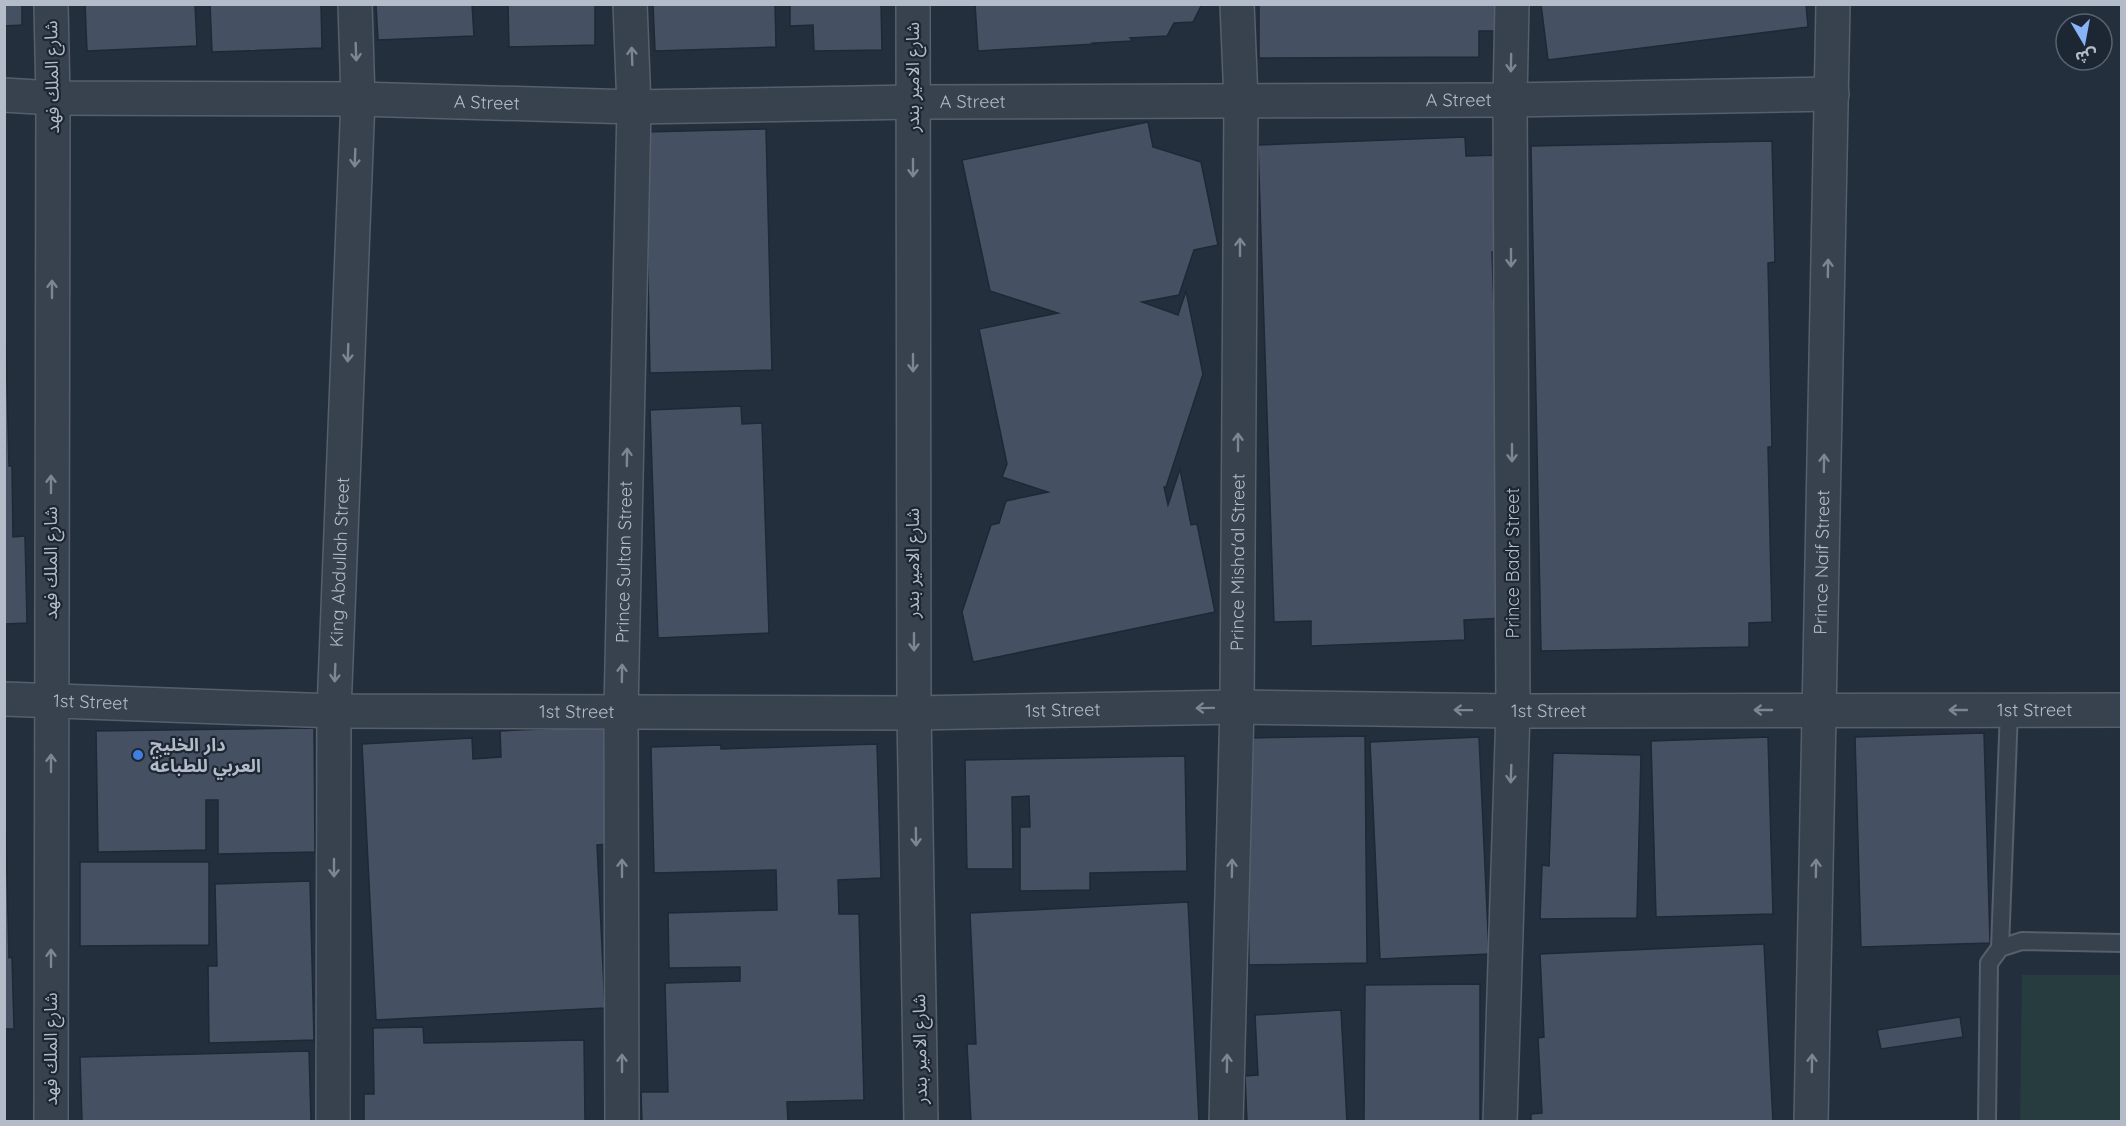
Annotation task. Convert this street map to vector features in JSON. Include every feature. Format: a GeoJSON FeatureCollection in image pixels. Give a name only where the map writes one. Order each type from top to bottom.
{"type":"FeatureCollection","features":[{"type":"Feature","properties":{"kind":"street","name":"شارع الملك فهد"},"geometry":{"type":"LineString","coordinates":[[51,4],[53,98],[51,1122]]}},
{"type":"Feature","properties":{"kind":"street","name":"King Abdullah Street"},"geometry":{"type":"LineString","coordinates":[[333,1122],[334,711],[358,99],[355,4]]}},
{"type":"Feature","properties":{"kind":"street","name":"Prince Sultan Street"},"geometry":{"type":"LineString","coordinates":[[622,1122],[621,711],[634,107],[630,4]]}},
{"type":"Feature","properties":{"kind":"street","name":"شارع الامير بندر"},"geometry":{"type":"LineString","coordinates":[[913,4],[914,713],[921,1122]]}},
{"type":"Feature","properties":{"kind":"street","name":"Prince Misha'al Street"},"geometry":{"type":"LineString","coordinates":[[1226,1122],[1237,707],[1241,100],[1237,4]]}},
{"type":"Feature","properties":{"kind":"street","name":"Prince Badr Street"},"geometry":{"type":"LineString","coordinates":[[1500,1122],[1514,711],[1510,100],[1512,4]]}},
{"type":"Feature","properties":{"kind":"street","name":"Prince Naif Street"},"geometry":{"type":"LineString","coordinates":[[1811,1122],[1833,4]]}},
{"type":"Feature","properties":{"kind":"street","name":"A Street"},"geometry":{"type":"LineString","coordinates":[[4,95],[53,98],[358,99],[634,107],[913,102],[1510,100],[1832,94]]}},
{"type":"Feature","properties":{"kind":"street","name":"1st Street"},"geometry":{"type":"LineString","coordinates":[[4,699],[334,711],[914,713],[1237,707],[1514,711],[2121,710]]}},
{"type":"Feature","properties":{"kind":"lane"},"geometry":{"type":"LineString","coordinates":[[1987,1122],[1989,963],[2000,948],[2009,710]]}},
{"type":"Feature","properties":{"kind":"lane"},"geometry":{"type":"LineString","coordinates":[[2000,948],[2022,941],[2121,943]]}},
{"type":"Feature","properties":{"kind":"green space"},"geometry":{"type":"Polygon","coordinates":[[[2022,975],[2121,975],[2121,1121],[2020,1121],[2022,975]]]}},
{"type":"Feature","properties":{"kind":"building"},"geometry":{"type":"Polygon","coordinates":[[[4,4],[22,4],[22,25],[4,26],[4,4]]]}},
{"type":"Feature","properties":{"kind":"building"},"geometry":{"type":"Polygon","coordinates":[[[85,4],[195,4],[197,46],[87,51],[85,4]]]}},
{"type":"Feature","properties":{"kind":"building"},"geometry":{"type":"Polygon","coordinates":[[[210,4],[321,4],[322,48],[212,52],[210,4]]]}},
{"type":"Feature","properties":{"kind":"building"},"geometry":{"type":"Polygon","coordinates":[[[376,4],[472,4],[474,36],[378,40],[376,4]]]}},
{"type":"Feature","properties":{"kind":"building"},"geometry":{"type":"Polygon","coordinates":[[[508,4],[595,4],[595,45],[509,47],[508,4]]]}},
{"type":"Feature","properties":{"kind":"building"},"geometry":{"type":"Polygon","coordinates":[[[653,4],[775,4],[776,47],[655,51],[653,4]]]}},
{"type":"Feature","properties":{"kind":"building"},"geometry":{"type":"Polygon","coordinates":[[[790,4],[881,4],[882,50],[814,51],[813,25],[790,26],[790,4]]]}},
{"type":"Feature","properties":{"kind":"building"},"geometry":{"type":"Polygon","coordinates":[[[975,4],[1202,4],[1193,22],[1174,23],[1167,36],[1130,38],[1133,41],[978,51],[975,4]]]}},
{"type":"Feature","properties":{"kind":"building"},"geometry":{"type":"Polygon","coordinates":[[[1259,4],[1499,4],[1499,31],[1479,31],[1479,57],[1259,58],[1259,4]]]}},
{"type":"Feature","properties":{"kind":"building"},"geometry":{"type":"Polygon","coordinates":[[[1541,4],[1806,4],[1808,27],[1548,60],[1541,4]]]}},
{"type":"Feature","properties":{"kind":"building"},"geometry":{"type":"Polygon","coordinates":[[[1148,122],[1153,147],[1201,162],[1218,245],[1194,250],[1179,295],[1142,302],[1178,315],[1186,291],[1203,374],[1166,487],[1164,487],[1168,505],[1180,469],[1191,525],[1197,524],[1215,612],[973,662],[962,612],[991,525],[999,523],[1006,501],[1048,492],[1002,477],[1007,464],[979,329],[1058,313],[990,291],[962,160],[1148,122]]]}},
{"type":"Feature","properties":{"kind":"building"},"geometry":{"type":"Polygon","coordinates":[[[766,129],[772,370],[650,373],[645,132],[766,129]]]}},
{"type":"Feature","properties":{"kind":"building"},"geometry":{"type":"Polygon","coordinates":[[[1465,137],[1466,156],[1505,155],[1508,251],[1492,252],[1505,618],[1464,620],[1465,640],[1311,646],[1311,621],[1274,622],[1258,145],[1465,137]]]}},
{"type":"Feature","properties":{"kind":"building"},"geometry":{"type":"Polygon","coordinates":[[[1772,141],[1775,262],[1768,263],[1772,447],[1768,447],[1772,622],[1749,623],[1749,647],[1541,651],[1531,146],[1772,141]]]}},
{"type":"Feature","properties":{"kind":"building"},"geometry":{"type":"Polygon","coordinates":[[[4,260],[13,537],[25,536],[27,623],[4,624],[4,260]]]}},
{"type":"Feature","properties":{"kind":"building"},"geometry":{"type":"Polygon","coordinates":[[[741,406],[742,424],[762,423],[769,633],[658,638],[650,410],[741,406]]]}},
{"type":"Feature","properties":{"kind":"building"},"geometry":{"type":"Polygon","coordinates":[[[604,726],[610,844],[597,845],[605,1008],[376,1020],[362,744],[472,738],[473,759],[501,757],[500,731],[604,726]]]}},
{"type":"Feature","properties":{"kind":"building"},"geometry":{"type":"Polygon","coordinates":[[[314,728],[315,852],[218,854],[218,800],[206,800],[206,850],[98,852],[96,731],[314,728]]]}},
{"type":"Feature","properties":{"kind":"building"},"geometry":{"type":"Polygon","coordinates":[[[1984,733],[1990,943],[1861,947],[1855,737],[1984,733]]]}},
{"type":"Feature","properties":{"kind":"building"},"geometry":{"type":"Polygon","coordinates":[[[1365,736],[1367,963],[1249,965],[1246,738],[1365,736]]]}},
{"type":"Feature","properties":{"kind":"building"},"geometry":{"type":"Polygon","coordinates":[[[1479,737],[1489,954],[1380,959],[1370,742],[1479,737]]]}},
{"type":"Feature","properties":{"kind":"building"},"geometry":{"type":"Polygon","coordinates":[[[1768,737],[1773,914],[1656,917],[1651,741],[1768,737]]]}},
{"type":"Feature","properties":{"kind":"building"},"geometry":{"type":"Polygon","coordinates":[[[877,744],[881,878],[838,880],[839,914],[859,914],[864,1100],[787,1102],[788,1122],[642,1122],[641,1092],[668,1092],[665,983],[740,981],[740,967],[669,968],[668,913],[777,910],[776,870],[654,873],[651,747],[721,745],[721,749],[877,744]]]}},
{"type":"Feature","properties":{"kind":"building"},"geometry":{"type":"Polygon","coordinates":[[[4,752],[9,958],[12,957],[14,1029],[4,1029],[4,752]]]}},
{"type":"Feature","properties":{"kind":"building"},"geometry":{"type":"Polygon","coordinates":[[[1553,753],[1641,755],[1637,918],[1540,919],[1542,865],[1549,866],[1553,753]]]}},
{"type":"Feature","properties":{"kind":"building"},"geometry":{"type":"Polygon","coordinates":[[[1185,756],[1187,871],[1090,873],[1090,890],[1020,891],[1020,827],[1030,827],[1029,796],[1012,797],[1013,869],[967,869],[965,760],[1185,756]]]}},
{"type":"Feature","properties":{"kind":"building"},"geometry":{"type":"Polygon","coordinates":[[[80,862],[209,862],[209,945],[80,946],[80,862]]]}},
{"type":"Feature","properties":{"kind":"building"},"geometry":{"type":"Polygon","coordinates":[[[310,881],[314,1040],[209,1043],[208,966],[217,966],[215,884],[310,881]]]}},
{"type":"Feature","properties":{"kind":"building"},"geometry":{"type":"Polygon","coordinates":[[[1188,902],[1199,1122],[971,1122],[967,1044],[976,1044],[970,913],[1188,902]]]}},
{"type":"Feature","properties":{"kind":"building"},"geometry":{"type":"Polygon","coordinates":[[[1764,944],[1773,1122],[1531,1122],[1531,1114],[1542,1113],[1538,1038],[1544,1037],[1540,954],[1764,944]]]}},
{"type":"Feature","properties":{"kind":"building"},"geometry":{"type":"Polygon","coordinates":[[[1480,984],[1480,1122],[1364,1122],[1365,985],[1480,984]]]}},
{"type":"Feature","properties":{"kind":"building"},"geometry":{"type":"Polygon","coordinates":[[[1341,1010],[1347,1122],[1247,1122],[1245,1076],[1258,1075],[1255,1015],[1341,1010]]]}},
{"type":"Feature","properties":{"kind":"building"},"geometry":{"type":"Polygon","coordinates":[[[1960,1017],[1963,1037],[1881,1049],[1877,1030],[1960,1017]]]}},
{"type":"Feature","properties":{"kind":"building"},"geometry":{"type":"Polygon","coordinates":[[[423,1027],[424,1043],[584,1040],[585,1120],[596,1122],[364,1122],[364,1094],[374,1094],[373,1028],[423,1027]]]}},
{"type":"Feature","properties":{"kind":"building"},"geometry":{"type":"Polygon","coordinates":[[[309,1051],[311,1122],[82,1122],[80,1057],[309,1051]]]}},
{"type":"Feature","properties":{"kind":"place","name":"دار الخليج العربي للطباعة"},"geometry":{"type":"Point","coordinates":[138,755]}}]}
